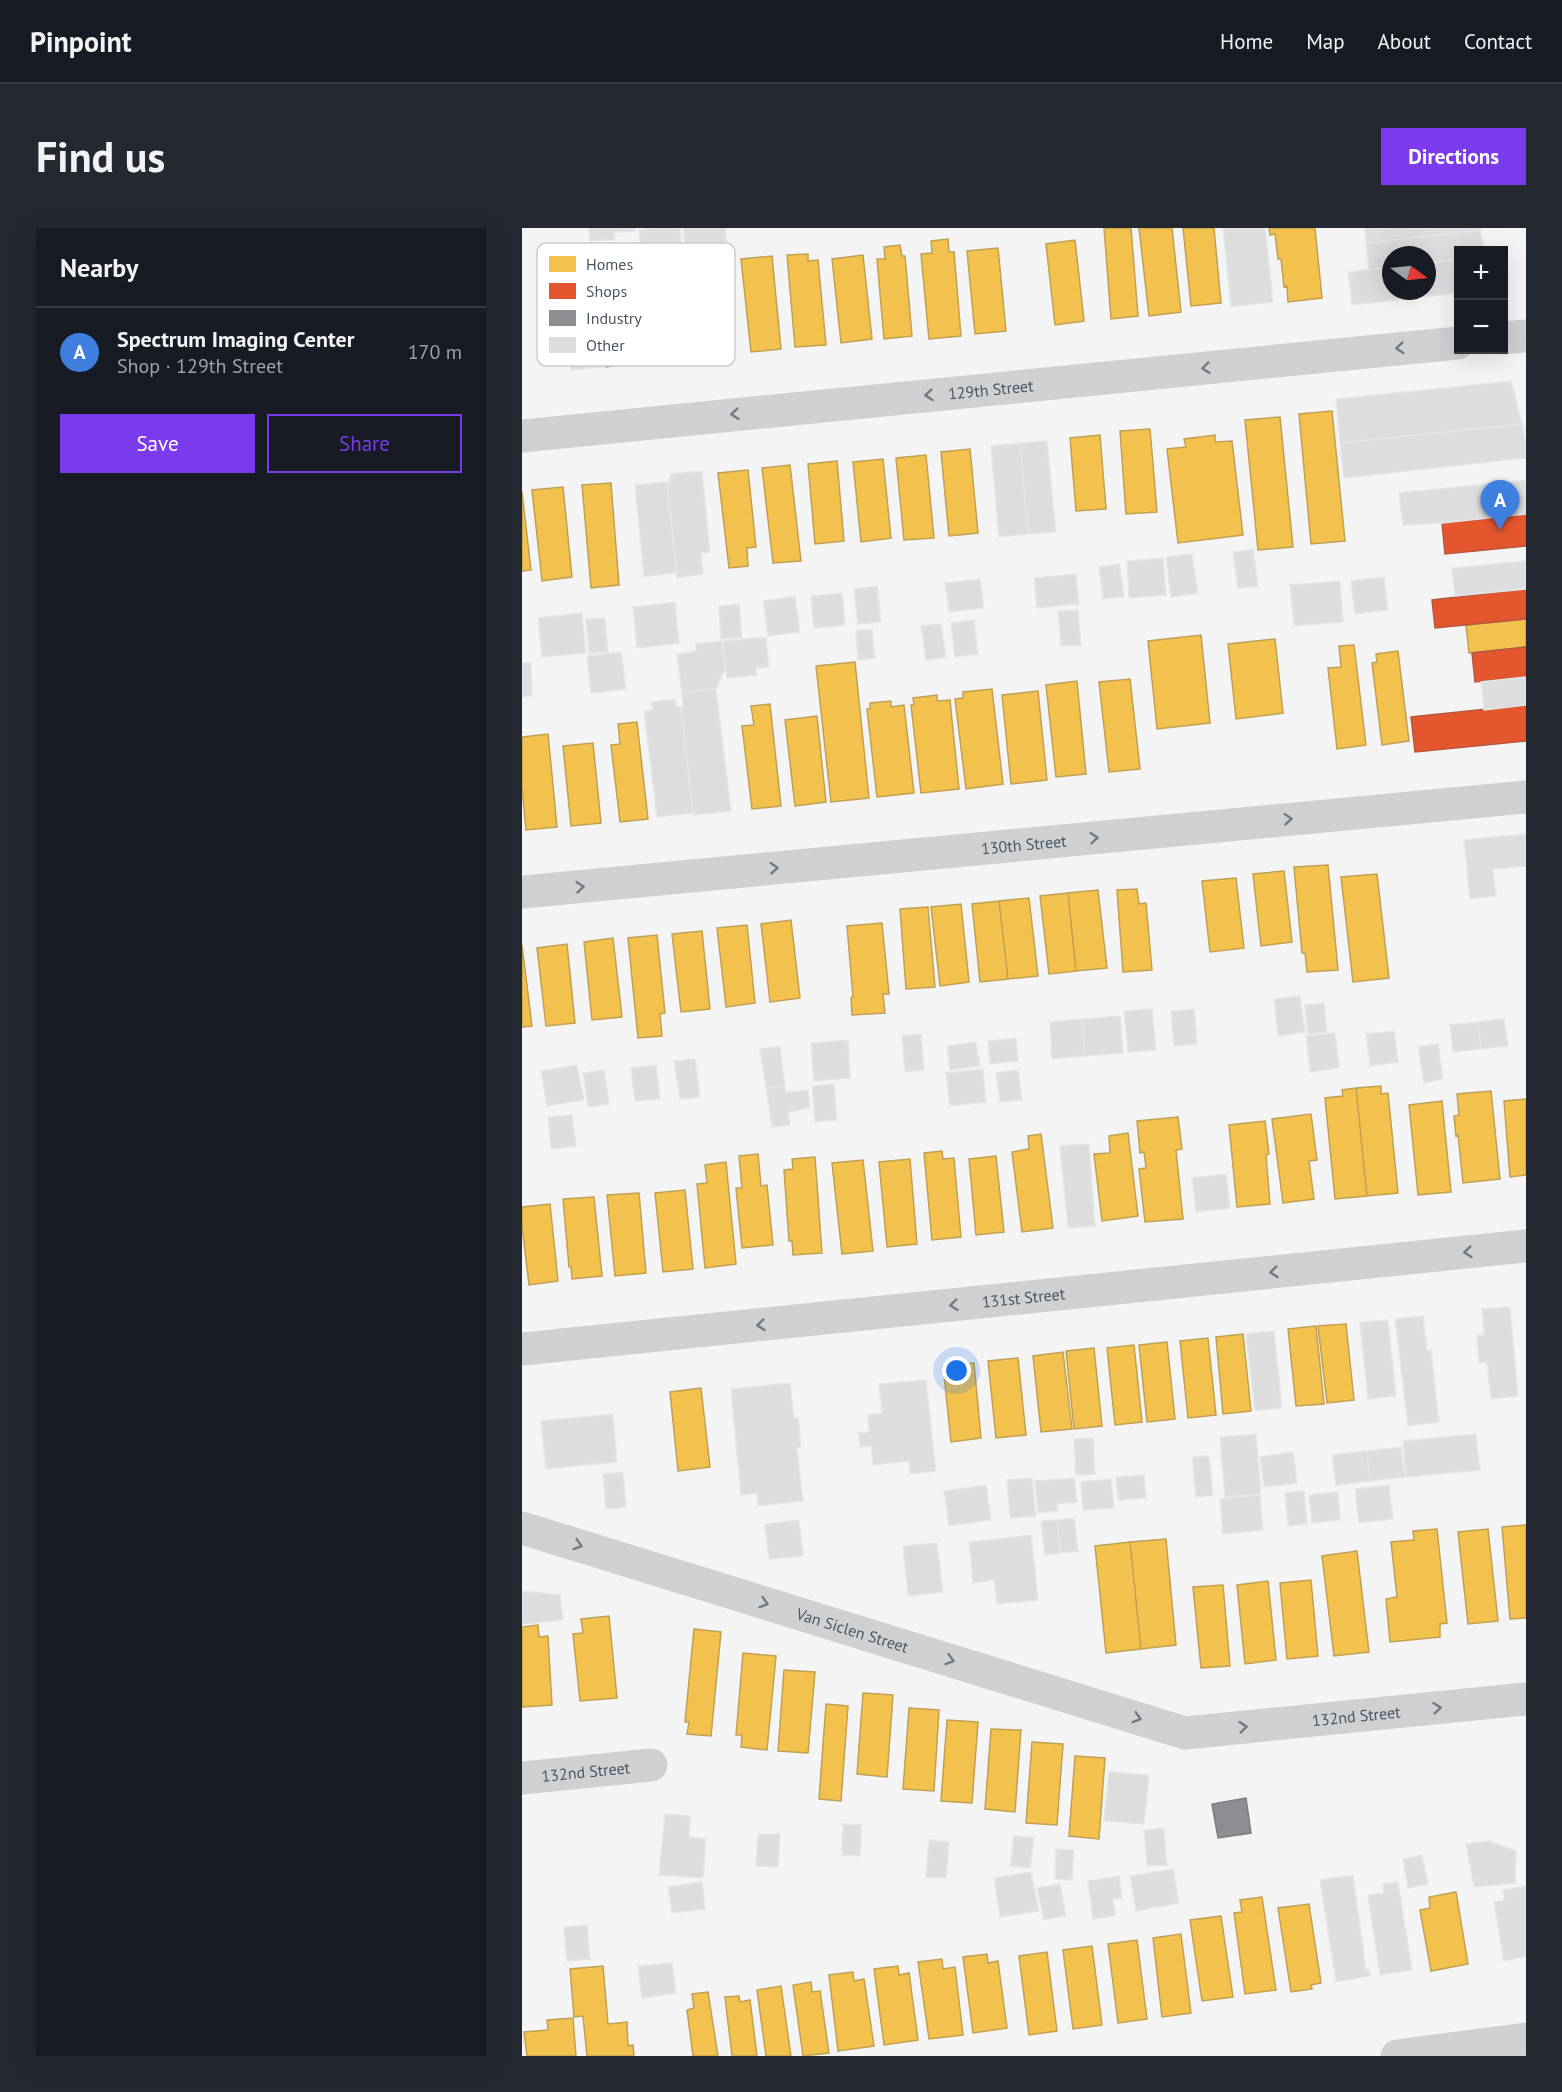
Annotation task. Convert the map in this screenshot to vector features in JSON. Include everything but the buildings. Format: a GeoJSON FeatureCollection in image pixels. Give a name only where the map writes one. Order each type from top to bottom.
{"type":"FeatureCollection","features":[{"type":"Feature","properties":{"kind":"street"},"geometry":{"type":"LineString","coordinates":[[1508,338],[1526,336]]}},
{"type":"Feature","properties":{"kind":"street","name":"129th Street"},"geometry":{"type":"LineString","coordinates":[[522,436],[1454,343]]}},
{"type":"Feature","properties":{"kind":"street","name":"130th Street"},"geometry":{"type":"LineString","coordinates":[[522,892],[1526,797]]}},
{"type":"Feature","properties":{"kind":"street","name":"131st Street"},"geometry":{"type":"LineString","coordinates":[[522,1349],[1526,1246]]}},
{"type":"Feature","properties":{"kind":"street","name":"Van Siclen Street"},"geometry":{"type":"LineString","coordinates":[[522,1528],[1185,1733]]}},
{"type":"Feature","properties":{"kind":"street","name":"132nd Street"},"geometry":{"type":"LineString","coordinates":[[1185,1733],[1526,1699]]}},
{"type":"Feature","properties":{"kind":"street","name":"132nd Street"},"geometry":{"type":"LineString","coordinates":[[522,1778],[651,1765]]}},
{"type":"Feature","properties":{"kind":"street"},"geometry":{"type":"LineString","coordinates":[[1397,2056],[1476,2051],[1526,2039]]}},
{"type":"Feature","properties":{"kind":"place","name":"Spectrum Imaging Center"},"geometry":{"type":"Point","coordinates":[1500,530]}}]}
